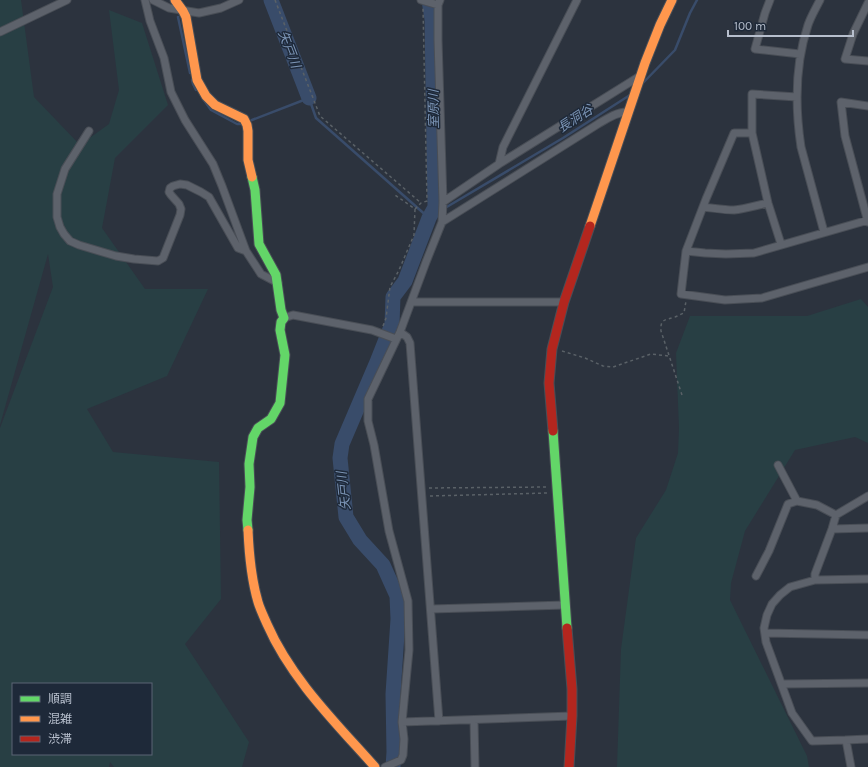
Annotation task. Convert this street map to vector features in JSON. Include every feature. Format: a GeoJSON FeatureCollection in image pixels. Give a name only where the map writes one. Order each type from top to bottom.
{"type":"FeatureCollection","features":[{"type":"Feature","properties":{"kind":"street"},"geometry":{"type":"LineString","coordinates":[[0,32],[67,0]]}},
{"type":"Feature","properties":{"kind":"street"},"geometry":{"type":"LineString","coordinates":[[146,0],[150,21],[164,58],[171,92],[185,120],[213,164],[246,251],[261,274],[278,283]]}},
{"type":"Feature","properties":{"kind":"street"},"geometry":{"type":"LineString","coordinates":[[153,0],[169,8],[199,13],[221,8],[239,0]]}},
{"type":"Feature","properties":{"kind":"street"},"geometry":{"type":"LineString","coordinates":[[175,0],[186,17],[197,80],[206,96],[215,104],[244,119],[247,125],[248,160],[255,190],[260,244],[276,275],[281,310],[284,318]]}},
{"type":"Feature","properties":{"kind":"street"},"geometry":{"type":"LineString","coordinates":[[385,767],[400,760],[403,755],[404,739],[402,722],[409,650],[408,601],[389,531],[374,445],[368,422],[368,398],[400,332],[443,219],[438,40],[439,3],[422,0]]}},
{"type":"Feature","properties":{"kind":"street"},"geometry":{"type":"LineString","coordinates":[[500,164],[503,147],[577,0]]}},
{"type":"Feature","properties":{"kind":"street"},"geometry":{"type":"LineString","coordinates":[[569,767],[572,689],[549,384],[552,349],[564,302],[640,76],[651,45],[672,0]]}},
{"type":"Feature","properties":{"kind":"street"},"geometry":{"type":"LineString","coordinates":[[770,0],[755,49],[800,54]]}},
{"type":"Feature","properties":{"kind":"street"},"geometry":{"type":"LineString","coordinates":[[820,0],[808,25],[800,54],[796,97],[801,147],[824,232]]}},
{"type":"Feature","properties":{"kind":"street"},"geometry":{"type":"LineString","coordinates":[[868,3],[853,34],[845,59],[868,61]]}},
{"type":"Feature","properties":{"kind":"street"},"geometry":{"type":"LineString","coordinates":[[443,202],[500,164],[640,76]]}},
{"type":"Feature","properties":{"kind":"street"},"geometry":{"type":"LineString","coordinates":[[781,244],[768,203],[752,133],[752,94],[796,97]]}},
{"type":"Feature","properties":{"kind":"street"},"geometry":{"type":"LineString","coordinates":[[686,251],[738,254],[754,253],[781,244],[868,221],[845,136],[841,102],[868,106]]}},
{"type":"Feature","properties":{"kind":"street"},"geometry":{"type":"LineString","coordinates":[[443,219],[598,124],[624,112],[628,112]]}},
{"type":"Feature","properties":{"kind":"street"},"geometry":{"type":"LineString","coordinates":[[89,130],[65,168],[56,194],[57,217],[60,227],[70,241],[116,256],[158,262],[163,258],[181,209],[179,204],[170,195],[170,188],[180,184],[187,185],[209,197],[238,248],[246,251]]}},
{"type":"Feature","properties":{"kind":"street"},"geometry":{"type":"LineString","coordinates":[[752,133],[734,134],[686,251],[681,294],[725,300],[762,298],[868,267]]}},
{"type":"Feature","properties":{"kind":"street"},"geometry":{"type":"LineString","coordinates":[[703,207],[736,210],[768,203]]}},
{"type":"Feature","properties":{"kind":"street"},"geometry":{"type":"LineString","coordinates":[[412,302],[564,302]]}},
{"type":"Feature","properties":{"kind":"street"},"geometry":{"type":"LineString","coordinates":[[375,767],[325,711],[291,668],[272,635],[258,602],[250,563],[247,520],[250,487],[249,464],[253,437],[258,428],[271,419],[280,403],[285,356],[280,322],[284,318],[293,315],[372,330],[396,339]]}},
{"type":"Feature","properties":{"kind":"street"},"geometry":{"type":"LineString","coordinates":[[400,332],[407,337],[410,344],[439,721]]}},
{"type":"Feature","properties":{"kind":"street"},"geometry":{"type":"LineString","coordinates":[[778,465],[797,500]]}},
{"type":"Feature","properties":{"kind":"street"},"geometry":{"type":"LineString","coordinates":[[815,580],[815,574],[836,515],[868,496]]}},
{"type":"Feature","properties":{"kind":"street"},"geometry":{"type":"LineString","coordinates":[[756,576],[770,551],[788,504],[797,500],[817,505],[836,515]]}},
{"type":"Feature","properties":{"kind":"street"},"geometry":{"type":"LineString","coordinates":[[832,529],[868,528]]}},
{"type":"Feature","properties":{"kind":"street"},"geometry":{"type":"LineString","coordinates":[[868,578],[815,580],[790,587],[772,604],[767,615],[764,628],[766,642],[792,713],[812,741],[868,739]]}},
{"type":"Feature","properties":{"kind":"street"},"geometry":{"type":"LineString","coordinates":[[431,609],[565,605]]}},
{"type":"Feature","properties":{"kind":"street"},"geometry":{"type":"LineString","coordinates":[[765,634],[868,635]]}},
{"type":"Feature","properties":{"kind":"street"},"geometry":{"type":"LineString","coordinates":[[782,684],[868,683]]}},
{"type":"Feature","properties":{"kind":"street"},"geometry":{"type":"LineString","coordinates":[[402,722],[572,716]]}},
{"type":"Feature","properties":{"kind":"street"},"geometry":{"type":"LineString","coordinates":[[474,720],[475,767]]}},
{"type":"Feature","properties":{"kind":"street"},"geometry":{"type":"LineString","coordinates":[[846,740],[851,767]]}},
{"type":"Feature","properties":{"kind":"path"},"geometry":{"type":"LineString","coordinates":[[275,0],[320,116],[421,203]]}},
{"type":"Feature","properties":{"kind":"path"},"geometry":{"type":"LineString","coordinates":[[381,334],[386,318],[390,287],[414,235],[415,209],[421,203],[427,202],[422,0]]}},
{"type":"Feature","properties":{"kind":"path"},"geometry":{"type":"LineString","coordinates":[[395,195],[415,209]]}},
{"type":"Feature","properties":{"kind":"path"},"geometry":{"type":"LineString","coordinates":[[682,395],[660,326],[664,320],[684,313],[687,296]]}},
{"type":"Feature","properties":{"kind":"path"},"geometry":{"type":"LineString","coordinates":[[552,349],[613,367],[651,354],[669,356]]}},
{"type":"Feature","properties":{"kind":"path"},"geometry":{"type":"LineString","coordinates":[[421,488],[556,490]]}},
{"type":"Feature","properties":{"kind":"path"},"geometry":{"type":"LineString","coordinates":[[422,496],[556,490]]}},
{"type":"Feature","properties":{"kind":"green space"},"geometry":{"type":"Polygon","coordinates":[[[0,0],[21,0],[34,97],[80,145],[109,124],[119,90],[109,10],[142,23],[168,105],[115,158],[102,228],[145,289],[208,289],[167,376],[87,409],[113,452],[219,462],[221,599],[185,644],[249,742],[242,767],[114,767],[110,762],[109,767],[0,767],[0,428],[53,287],[48,254],[0,425],[0,0]]]}},
{"type":"Feature","properties":{"kind":"green space"},"geometry":{"type":"Polygon","coordinates":[[[861,299],[868,307],[868,443],[855,437],[795,450],[745,531],[731,583],[730,600],[807,756],[809,767],[617,767],[621,649],[636,538],[666,490],[678,453],[679,428],[676,353],[690,316],[807,316],[861,299]]]}},
{"type":"Feature","properties":{"kind":"waterway","name":"矢戸川"},"geometry":{"type":"LineString","coordinates":[[271,0],[309,98]]}},
{"type":"Feature","properties":{"kind":"waterway","name":"矢戸川"},"geometry":{"type":"LineString","coordinates":[[393,767],[393,694],[398,619],[397,596],[383,565],[360,540],[346,517],[340,458],[342,444],[392,324],[393,297],[405,281],[429,218],[435,207],[432,19],[429,0]]}},
{"type":"Feature","properties":{"kind":"waterway","name":"長洞谷"},"geometry":{"type":"LineString","coordinates":[[641,85],[675,50],[697,0]]}},
{"type":"Feature","properties":{"kind":"waterway"},"geometry":{"type":"LineString","coordinates":[[178,17],[190,73]]}},
{"type":"Feature","properties":{"kind":"waterway"},"geometry":{"type":"LineString","coordinates":[[192,80],[196,90]]}},
{"type":"Feature","properties":{"kind":"waterway","name":"長洞谷"},"geometry":{"type":"LineString","coordinates":[[445,208],[563,138],[630,95]]}},
{"type":"Feature","properties":{"kind":"waterway"},"geometry":{"type":"LineString","coordinates":[[252,120],[309,98],[316,118],[429,218],[441,211]]}},
{"type":"Feature","properties":{"kind":"waterway"},"geometry":{"type":"LineString","coordinates":[[204,100],[211,110],[237,124],[241,124]]}},
{"type":"Feature","properties":{"kind":"traffic: fast"},"geometry":{"type":"LineString","coordinates":[[248,530],[247,520],[250,487],[249,464],[253,437],[258,428],[271,419],[280,403],[285,355],[280,330],[281,322],[284,318],[281,310],[276,275],[259,244],[255,190],[252,177]]}},
{"type":"Feature","properties":{"kind":"traffic: fast"},"geometry":{"type":"LineString","coordinates":[[553,431],[567,628]]}},
{"type":"Feature","properties":{"kind":"traffic: slow"},"geometry":{"type":"LineString","coordinates":[[175,0],[186,17],[197,80],[206,96],[215,105],[244,119],[247,125],[248,160],[252,177]]}},
{"type":"Feature","properties":{"kind":"traffic: slow"},"geometry":{"type":"LineString","coordinates":[[590,226],[645,63],[672,0]]}},
{"type":"Feature","properties":{"kind":"traffic: slow"},"geometry":{"type":"LineString","coordinates":[[248,530],[251,566],[258,602],[277,644],[301,682],[315,700],[375,767]]}},
{"type":"Feature","properties":{"kind":"traffic: jam"},"geometry":{"type":"LineString","coordinates":[[553,431],[549,383],[552,349],[564,302],[590,226]]}},
{"type":"Feature","properties":{"kind":"traffic: jam"},"geometry":{"type":"LineString","coordinates":[[567,628],[572,689],[569,767]]}},
{"type":"Feature","properties":{"kind":"water label","name":"室原川"},"geometry":{"type":"Point","coordinates":[433,109]}}]}
